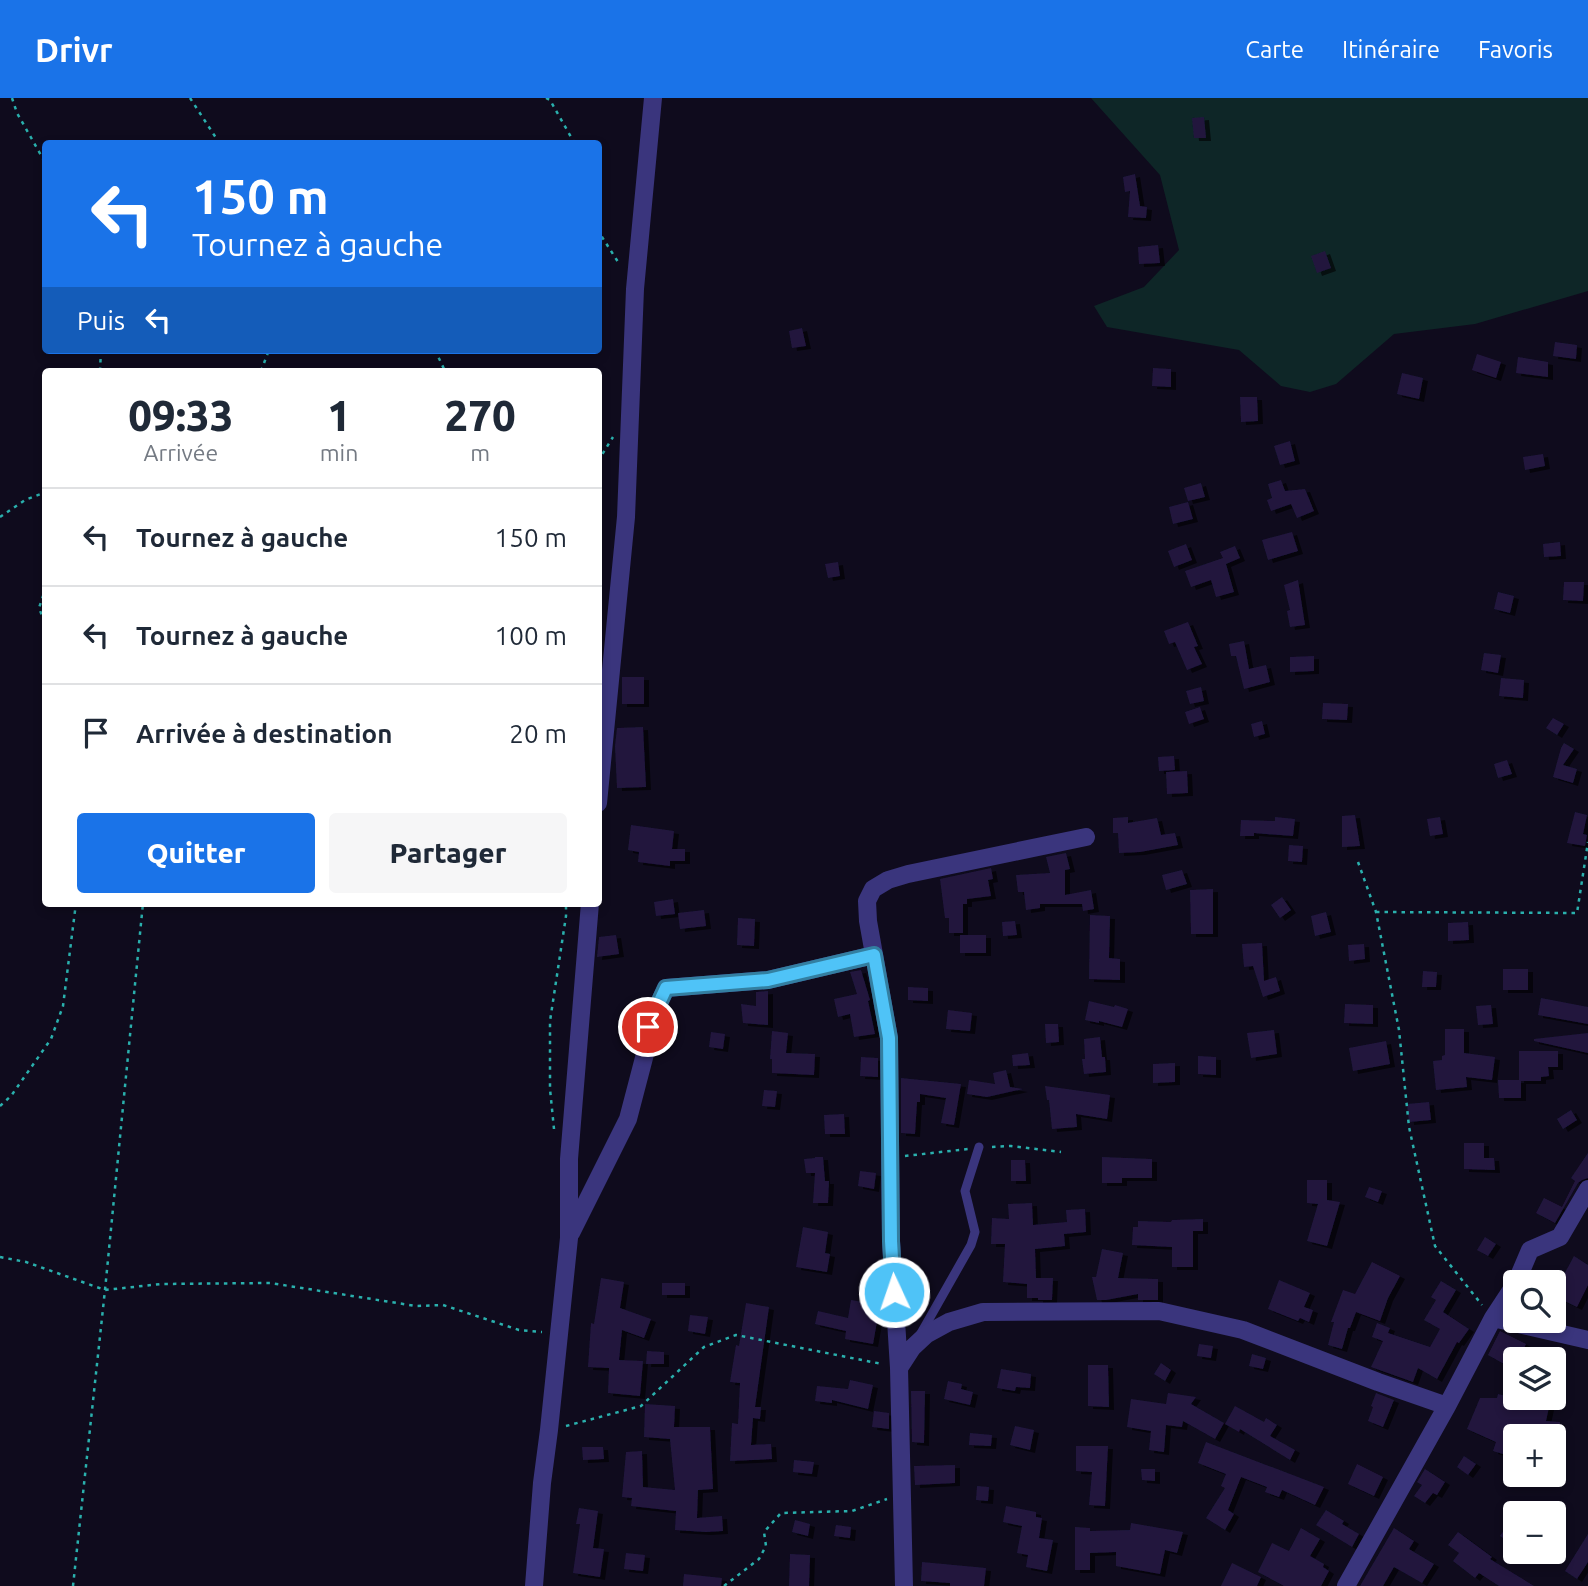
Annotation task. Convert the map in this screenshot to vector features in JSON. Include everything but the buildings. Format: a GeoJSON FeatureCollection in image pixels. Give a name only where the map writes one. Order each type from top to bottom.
{"type":"FeatureCollection","features":[{"type":"Feature","properties":{"kind":"street"},"geometry":{"type":"LineString","coordinates":[[602,762],[626,517],[635,289],[653,98]]}},
{"type":"Feature","properties":{"kind":"street"},"geometry":{"type":"LineString","coordinates":[[904,1586],[899,1368],[891,1241],[889,1038],[868,922],[867,901],[873,888],[908,874],[1086,837]]}},
{"type":"Feature","properties":{"kind":"street"},"geometry":{"type":"LineString","coordinates":[[534,1586],[542,1483],[550,1430],[569,1238],[569,1159],[590,907]]}},
{"type":"Feature","properties":{"kind":"street"},"geometry":{"type":"LineString","coordinates":[[569,1238],[628,1119],[645,1054],[648,1027],[666,988],[768,980],[874,955]]}},
{"type":"Feature","properties":{"kind":"street"},"geometry":{"type":"LineString","coordinates":[[1522,1270],[1530,1251],[1560,1237],[1588,1189]]}},
{"type":"Feature","properties":{"kind":"street"},"geometry":{"type":"LineString","coordinates":[[1346,1586],[1503,1303]]}},
{"type":"Feature","properties":{"kind":"street"},"geometry":{"type":"LineString","coordinates":[[899,1368],[912,1348],[927,1334],[949,1322],[983,1312],[1159,1311],[1243,1330],[1447,1406]]}},
{"type":"Feature","properties":{"kind":"street"},"geometry":{"type":"LineString","coordinates":[[1493,1318],[1588,1340]]}},
{"type":"Feature","properties":{"kind":"lane"},"geometry":{"type":"LineString","coordinates":[[912,1348],[971,1245],[975,1232],[965,1191],[979,1147]]}},
{"type":"Feature","properties":{"kind":"path"},"geometry":{"type":"LineString","coordinates":[[12,98],[17,113],[42,157]]}},
{"type":"Feature","properties":{"kind":"path"},"geometry":{"type":"LineString","coordinates":[[190,98],[217,140]]}},
{"type":"Feature","properties":{"kind":"path"},"geometry":{"type":"LineString","coordinates":[[546,98],[550,100],[573,140]]}},
{"type":"Feature","properties":{"kind":"path"},"geometry":{"type":"LineString","coordinates":[[602,237],[635,289]]}},
{"type":"Feature","properties":{"kind":"path"},"geometry":{"type":"LineString","coordinates":[[0,517],[25,500],[42,494]]}},
{"type":"Feature","properties":{"kind":"path"},"geometry":{"type":"LineString","coordinates":[[42,599],[39,608],[42,616]]}},
{"type":"Feature","properties":{"kind":"path"},"geometry":{"type":"LineString","coordinates":[[1376,912],[1577,913],[1588,842]]}},
{"type":"Feature","properties":{"kind":"path"},"geometry":{"type":"LineString","coordinates":[[1358,862],[1376,912],[1399,1030],[1409,1126],[1435,1246],[1493,1318]]}},
{"type":"Feature","properties":{"kind":"path"},"geometry":{"type":"LineString","coordinates":[[0,1107],[11,1096],[51,1039],[63,1006],[75,907]]}},
{"type":"Feature","properties":{"kind":"path"},"geometry":{"type":"LineString","coordinates":[[73,1586],[106,1290],[143,907]]}},
{"type":"Feature","properties":{"kind":"path"},"geometry":{"type":"LineString","coordinates":[[555,1135],[550,1089],[550,1021],[566,907]]}},
{"type":"Feature","properties":{"kind":"path"},"geometry":{"type":"LineString","coordinates":[[0,1257],[26,1262],[106,1290],[161,1284],[270,1283],[416,1306],[443,1305],[519,1330],[559,1334]]}},
{"type":"Feature","properties":{"kind":"path"},"geometry":{"type":"LineString","coordinates":[[550,1430],[641,1406],[705,1347],[736,1335],[899,1368]]}},
{"type":"Feature","properties":{"kind":"path"},"geometry":{"type":"LineString","coordinates":[[724,1586],[759,1559],[765,1546],[764,1532],[781,1513],[852,1511],[903,1494]]}},
{"type":"Feature","properties":{"kind":"green space"},"geometry":{"type":"Polygon","coordinates":[[[1091,98],[1588,98],[1588,291],[1475,324],[1394,334],[1336,384],[1310,392],[1281,386],[1239,350],[1107,327],[1094,306],[1144,287],[1179,250],[1160,175],[1091,98]]]}},
{"type":"Feature","properties":{"kind":"route"},"geometry":{"type":"LineString","coordinates":[[648,1027],[666,988],[768,980],[874,955],[889,1038],[894,1292]]}}]}
